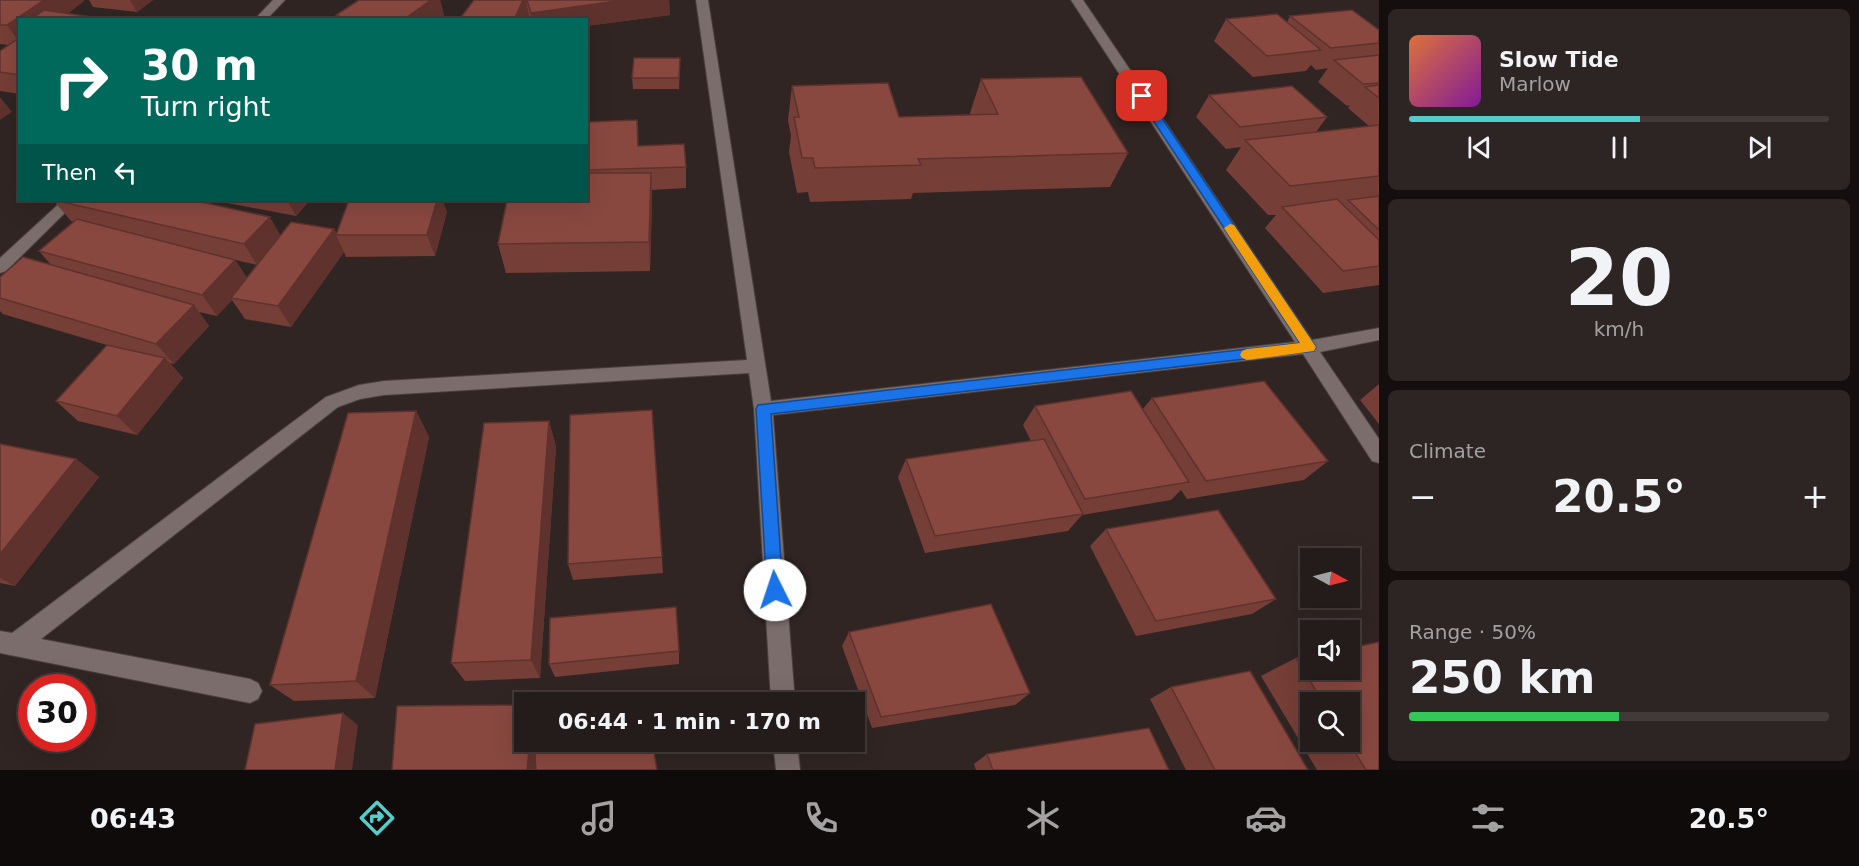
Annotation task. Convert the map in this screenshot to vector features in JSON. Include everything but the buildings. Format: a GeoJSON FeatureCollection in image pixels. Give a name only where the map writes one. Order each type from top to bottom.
{"type":"FeatureCollection","features":[{"type":"Feature","properties":{"kind":"street"},"geometry":{"type":"LineString","coordinates":[[261,18],[279,0]]}},
{"type":"Feature","properties":{"kind":"street"},"geometry":{"type":"LineString","coordinates":[[702,0],[763,409],[782,692]]}},
{"type":"Feature","properties":{"kind":"street"},"geometry":{"type":"LineString","coordinates":[[1077,0],[1379,454]]}},
{"type":"Feature","properties":{"kind":"street"},"geometry":{"type":"LineString","coordinates":[[0,267],[70,201]]}},
{"type":"Feature","properties":{"kind":"street"},"geometry":{"type":"LineString","coordinates":[[763,409],[1309,347],[1379,334]]}},
{"type":"Feature","properties":{"kind":"street"},"geometry":{"type":"LineString","coordinates":[[7,644],[332,402],[359,392],[395,387],[757,366]]}},
{"type":"Feature","properties":{"kind":"street"},"geometry":{"type":"LineString","coordinates":[[7,644],[250,691]]}},
{"type":"Feature","properties":{"kind":"street"},"geometry":{"type":"LineString","coordinates":[[786,752],[788,770]]}},
{"type":"Feature","properties":{"kind":"slow traffic"},"geometry":{"type":"LineString","coordinates":[[1230,228],[1309,347],[1247,355]]}},
{"type":"Feature","properties":{"kind":"route"},"geometry":{"type":"LineString","coordinates":[[775,590],[763,409],[1309,347],[1142,96]]}}]}
